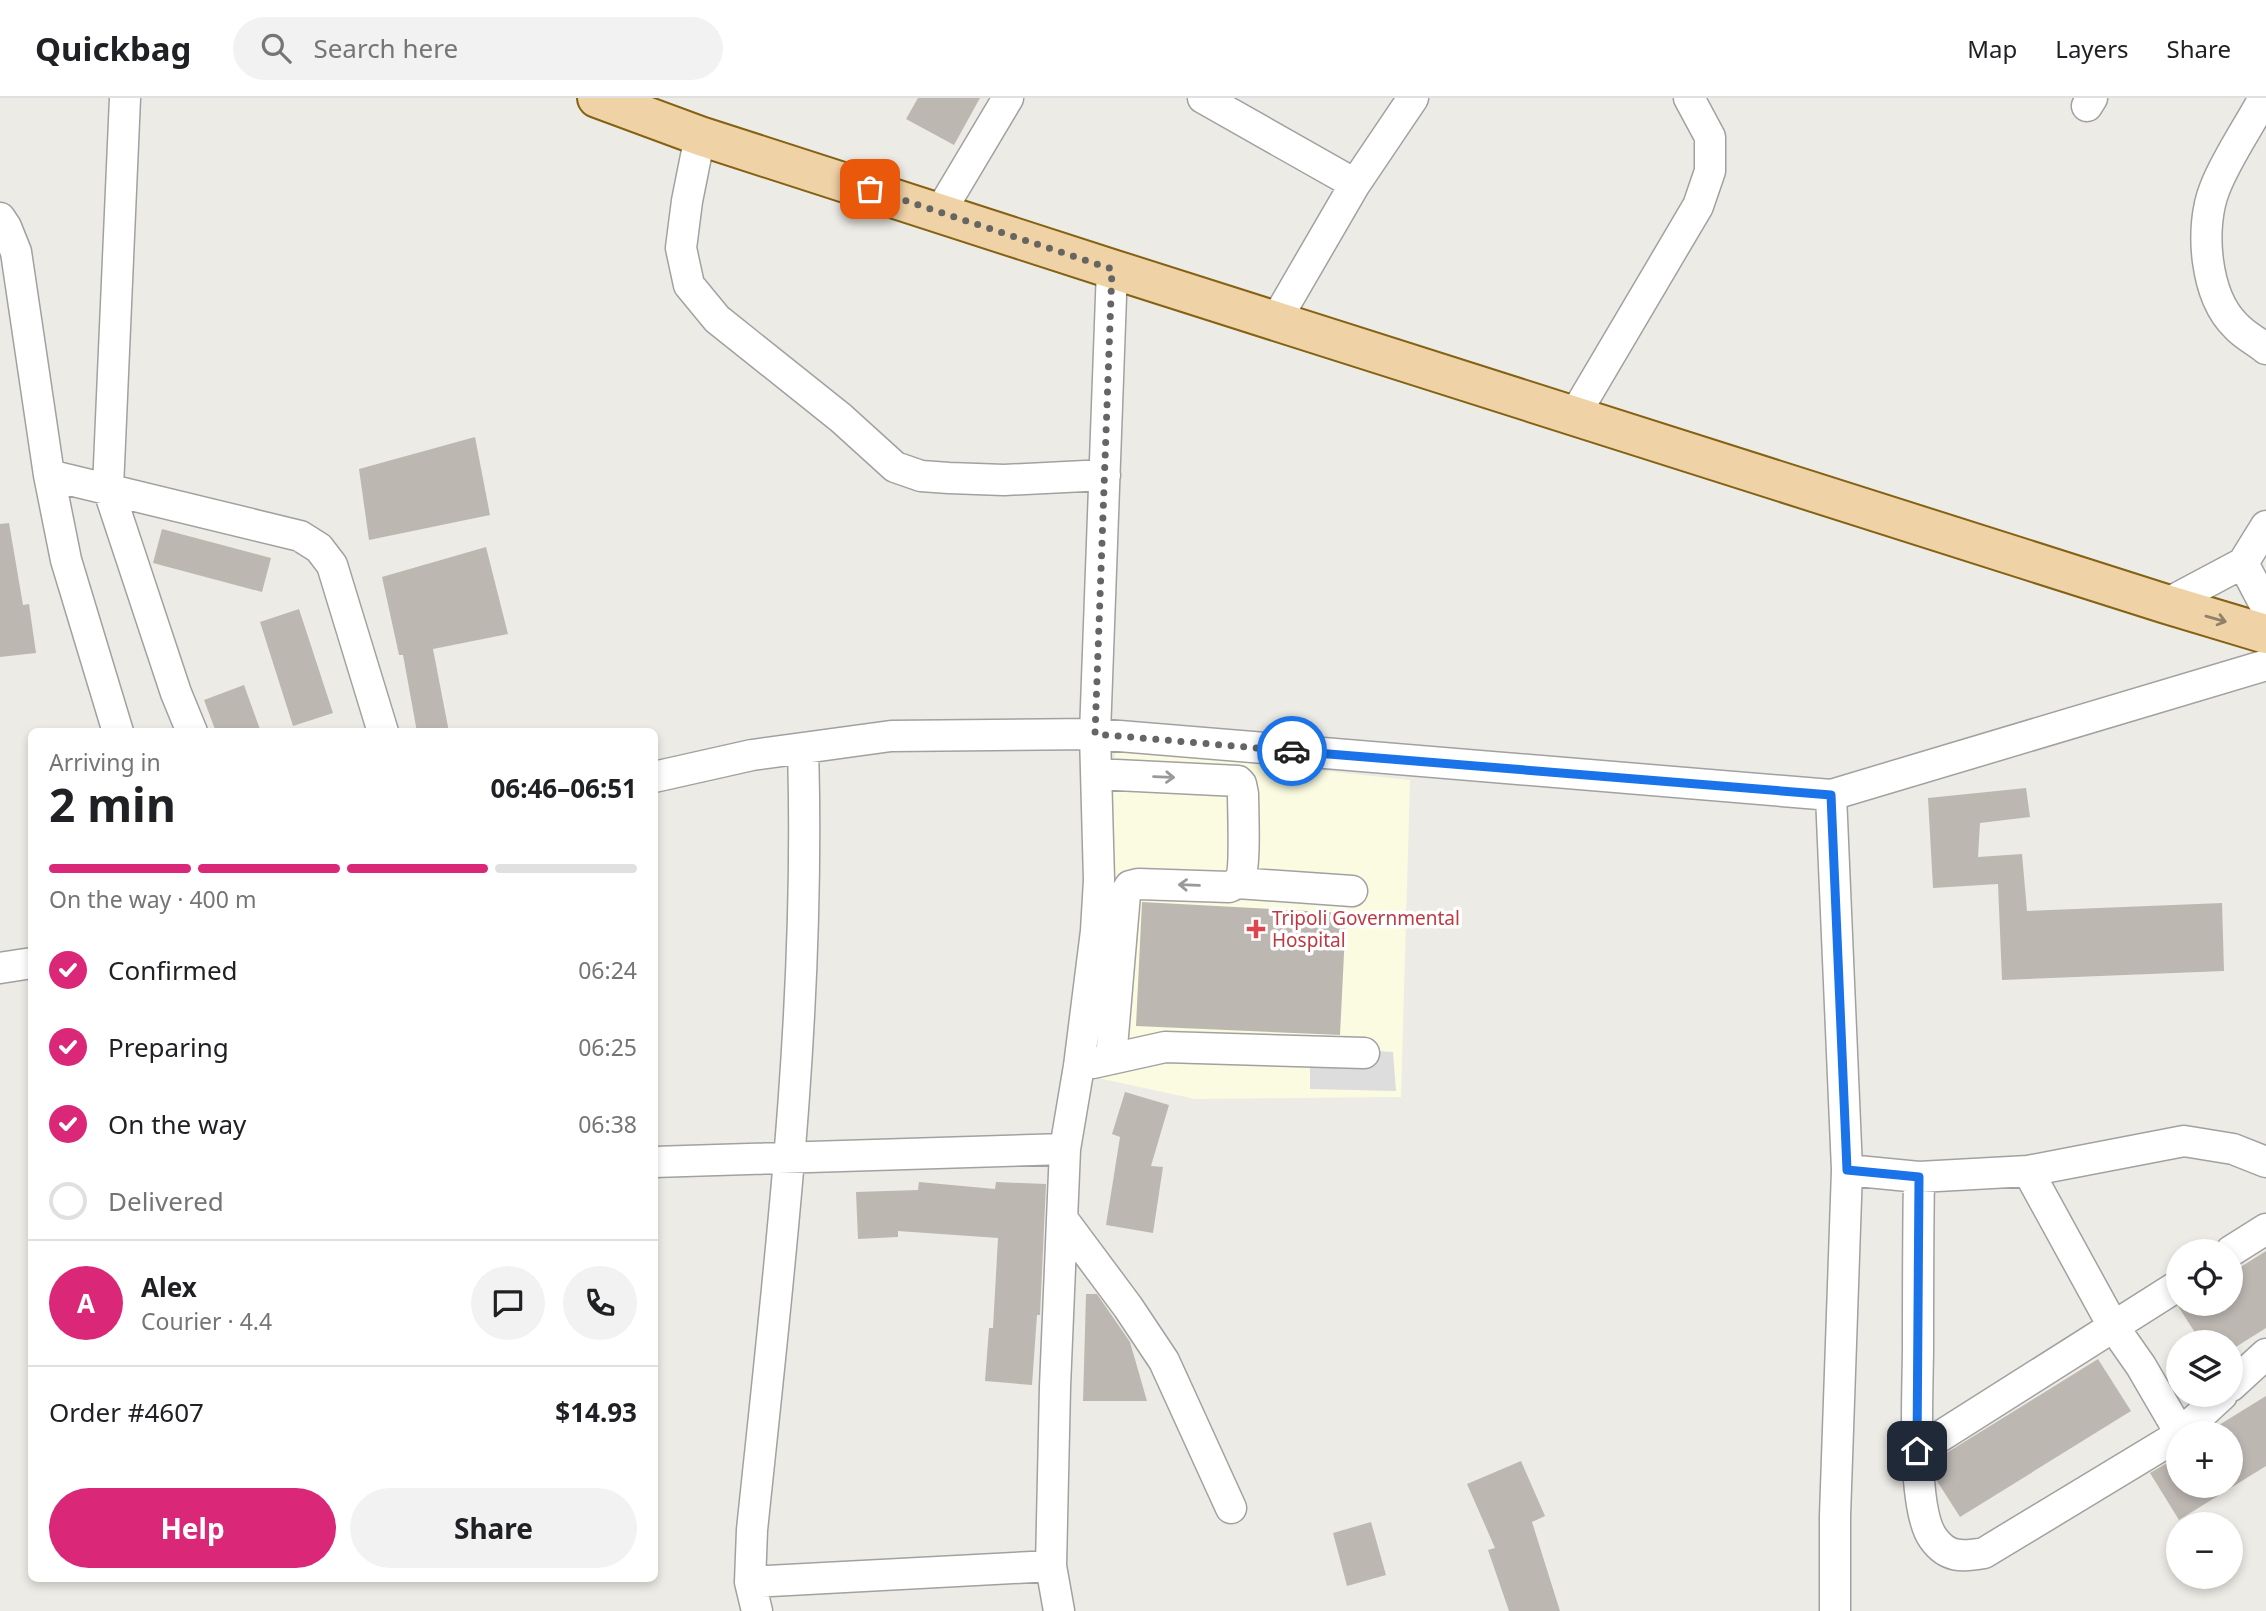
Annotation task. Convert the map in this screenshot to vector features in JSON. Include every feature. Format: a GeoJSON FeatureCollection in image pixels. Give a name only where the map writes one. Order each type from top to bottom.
{"type":"FeatureCollection","features":[{"type":"Feature","properties":{"kind":"main road"},"geometry":{"type":"LineString","coordinates":[[597,98],[700,136],[1112,269],[2266,634]]}},
{"type":"Feature","properties":{"kind":"street"},"geometry":{"type":"LineString","coordinates":[[125,98],[108,488],[176,693],[190,728]]}},
{"type":"Feature","properties":{"kind":"street"},"geometry":{"type":"LineString","coordinates":[[940,212],[1008,98]]}},
{"type":"Feature","properties":{"kind":"street"},"geometry":{"type":"LineString","coordinates":[[1203,98],[1355,184]]}},
{"type":"Feature","properties":{"kind":"street"},"geometry":{"type":"LineString","coordinates":[[1276,320],[1355,184],[1413,98]]}},
{"type":"Feature","properties":{"kind":"street"},"geometry":{"type":"LineString","coordinates":[[1574,416],[1698,206],[1710,171],[1710,137],[1689,98]]}},
{"type":"Feature","properties":{"kind":"street"},"geometry":{"type":"LineString","coordinates":[[2264,98],[2215,188],[2208,215],[2206,243],[2217,297],[2234,325],[2266,349]]}},
{"type":"Feature","properties":{"kind":"street"},"geometry":{"type":"LineString","coordinates":[[700,136],[681,248],[689,285],[717,319],[841,418],[895,467],[921,476],[949,478],[1004,480],[1105,475]]}},
{"type":"Feature","properties":{"kind":"street"},"geometry":{"type":"LineString","coordinates":[[0,218],[16,252],[49,475],[66,560],[117,728]]}},
{"type":"Feature","properties":{"kind":"street"},"geometry":{"type":"LineString","coordinates":[[1059,1611],[1051,1566],[1055,1387],[1065,1149],[1079,1066],[1099,893],[1100,844],[1095,734],[1112,269]]}},
{"type":"Feature","properties":{"kind":"street"},"geometry":{"type":"LineString","coordinates":[[49,475],[300,536],[319,548],[332,565],[382,728]]}},
{"type":"Feature","properties":{"kind":"street"},"geometry":{"type":"LineString","coordinates":[[2166,604],[2243,563],[2266,526]]}},
{"type":"Feature","properties":{"kind":"street"},"geometry":{"type":"LineString","coordinates":[[2243,563],[2266,607]]}},
{"type":"Feature","properties":{"kind":"street"},"geometry":{"type":"LineString","coordinates":[[658,776],[752,755],[891,736],[1095,734],[1831,795],[2266,665]]}},
{"type":"Feature","properties":{"kind":"street"},"geometry":{"type":"LineString","coordinates":[[757,1611],[750,1582],[752,1530],[789,1157],[798,1025],[805,822],[803,749]]}},
{"type":"Feature","properties":{"kind":"street"},"geometry":{"type":"LineString","coordinates":[[1096,774],[1238,781],[1243,794],[1244,822],[1241,879],[1237,884]]}},
{"type":"Feature","properties":{"kind":"street"},"geometry":{"type":"LineString","coordinates":[[1831,795],[1847,1170],[1835,1516],[1835,1611]]}},
{"type":"Feature","properties":{"kind":"street"},"geometry":{"type":"LineString","coordinates":[[1111,1059],[1125,894],[1130,886],[1229,887],[1237,884],[1352,891]]}},
{"type":"Feature","properties":{"kind":"street"},"geometry":{"type":"LineString","coordinates":[[0,968],[28,964]]}},
{"type":"Feature","properties":{"kind":"street"},"geometry":{"type":"LineString","coordinates":[[1079,1066],[1165,1047],[1364,1053]]}},
{"type":"Feature","properties":{"kind":"street"},"geometry":{"type":"LineString","coordinates":[[1847,1170],[1919,1177],[2028,1171],[2185,1141],[2232,1149],[2266,1162]]}},
{"type":"Feature","properties":{"kind":"street"},"geometry":{"type":"LineString","coordinates":[[658,1163],[1065,1149]]}},
{"type":"Feature","properties":{"kind":"street"},"geometry":{"type":"LineString","coordinates":[[2028,1171],[2113,1326],[2141,1366],[2173,1421]]}},
{"type":"Feature","properties":{"kind":"street"},"geometry":{"type":"LineString","coordinates":[[1919,1177],[1917,1451],[1924,1515],[1931,1536],[1944,1551],[1962,1557],[1984,1553],[2166,1442]]}},
{"type":"Feature","properties":{"kind":"street"},"geometry":{"type":"LineString","coordinates":[[1064,1221],[1164,1361],[1231,1508]]}},
{"type":"Feature","properties":{"kind":"street"},"geometry":{"type":"LineString","coordinates":[[2243,1243],[2266,1229]]}},
{"type":"Feature","properties":{"kind":"street"},"geometry":{"type":"LineString","coordinates":[[1917,1451],[2166,1293]]}},
{"type":"Feature","properties":{"kind":"street"},"geometry":{"type":"LineString","coordinates":[[2243,1375],[2266,1353]]}},
{"type":"Feature","properties":{"kind":"street"},"geometry":{"type":"LineString","coordinates":[[2194,1421],[2209,1407]]}},
{"type":"Feature","properties":{"kind":"street"},"geometry":{"type":"LineString","coordinates":[[750,1582],[1051,1566]]}},
{"type":"Feature","properties":{"kind":"shaded area","name":"Tripoli Governmental Hospital"},"geometry":{"type":"Polygon","coordinates":[[[1115,749],[1410,780],[1401,1097],[1195,1099],[1098,1078],[1115,749]]]}},
{"type":"Feature","properties":{"kind":"shaded area"},"geometry":{"type":"Polygon","coordinates":[[[1310,1047],[1393,1052],[1396,1091],[1310,1089],[1310,1047]]]}},
{"type":"Feature","properties":{"kind":"building"},"geometry":{"type":"Polygon","coordinates":[[[918,98],[980,98],[954,145],[906,119],[918,98]]]}},
{"type":"Feature","properties":{"kind":"building"},"geometry":{"type":"Polygon","coordinates":[[[475,437],[490,515],[369,540],[359,469],[475,437]]]}},
{"type":"Feature","properties":{"kind":"building"},"geometry":{"type":"Polygon","coordinates":[[[9,523],[23,605],[29,604],[36,653],[0,657],[0,524],[9,523]]]}},
{"type":"Feature","properties":{"kind":"building"},"geometry":{"type":"Polygon","coordinates":[[[162,529],[271,558],[262,592],[153,563],[162,529]]]}},
{"type":"Feature","properties":{"kind":"building"},"geometry":{"type":"Polygon","coordinates":[[[486,547],[508,634],[433,649],[448,728],[416,728],[403,655],[399,655],[382,577],[486,547]]]}},
{"type":"Feature","properties":{"kind":"building"},"geometry":{"type":"Polygon","coordinates":[[[299,609],[333,713],[293,726],[260,622],[299,609]]]}},
{"type":"Feature","properties":{"kind":"building"},"geometry":{"type":"Polygon","coordinates":[[[244,685],[260,728],[214,728],[204,700],[244,685]]]}},
{"type":"Feature","properties":{"kind":"building"},"geometry":{"type":"Polygon","coordinates":[[[2026,788],[2030,817],[1980,823],[1978,857],[2022,854],[2027,911],[2222,903],[2224,971],[2002,980],[1998,884],[1933,888],[1928,798],[2026,788]]]}},
{"type":"Feature","properties":{"kind":"building","name":"Tripoli Governmental Hospital"},"geometry":{"type":"Polygon","coordinates":[[[1142,902],[1346,913],[1340,1035],[1136,1026],[1142,902]]]}},
{"type":"Feature","properties":{"kind":"building"},"geometry":{"type":"Polygon","coordinates":[[[1125,1092],[1169,1105],[1151,1166],[1163,1167],[1153,1233],[1106,1225],[1120,1137],[1112,1134],[1125,1092]]]}},
{"type":"Feature","properties":{"kind":"building"},"geometry":{"type":"Polygon","coordinates":[[[919,1182],[995,1189],[996,1182],[1046,1184],[1040,1315],[1037,1315],[1032,1385],[985,1381],[989,1328],[993,1328],[998,1238],[898,1231],[898,1237],[858,1239],[856,1192],[918,1190],[919,1182]]]}},
{"type":"Feature","properties":{"kind":"building"},"geometry":{"type":"Polygon","coordinates":[[[2266,1251],[2266,1328],[2243,1342],[2243,1330],[2193,1330],[2184,1316],[2243,1316],[2243,1265],[2266,1251]]]}},
{"type":"Feature","properties":{"kind":"building"},"geometry":{"type":"Polygon","coordinates":[[[1086,1294],[1097,1294],[1130,1342],[1147,1401],[1083,1401],[1086,1294]]]}},
{"type":"Feature","properties":{"kind":"building"},"geometry":{"type":"Polygon","coordinates":[[[2098,1359],[2131,1411],[1960,1517],[1937,1481],[1935,1460],[2098,1359]]]}},
{"type":"Feature","properties":{"kind":"building"},"geometry":{"type":"Polygon","coordinates":[[[2266,1396],[2266,1466],[2243,1480],[2243,1421],[2225,1421],[2266,1396]]]}},
{"type":"Feature","properties":{"kind":"building"},"geometry":{"type":"Polygon","coordinates":[[[1521,1461],[1545,1516],[1532,1522],[1560,1611],[1509,1611],[1488,1550],[1495,1548],[1467,1484],[1521,1461]]]}},
{"type":"Feature","properties":{"kind":"building"},"geometry":{"type":"Polygon","coordinates":[[[2166,1464],[2166,1498],[2214,1498],[2192,1512],[2174,1512],[2150,1473],[2166,1464]]]}},
{"type":"Feature","properties":{"kind":"building"},"geometry":{"type":"Polygon","coordinates":[[[1371,1522],[1386,1575],[1347,1586],[1333,1533],[1371,1522]]]}},
{"type":"Feature","properties":{"kind":"way so far"},"geometry":{"type":"LineString","coordinates":[[870,189],[1112,269],[1095,734],[1292,751]]}},
{"type":"Feature","properties":{"kind":"place","name":"Tripoli Governmental Hospital"},"geometry":{"type":"Point","coordinates":[1256,929]}},
{"type":"Feature","properties":{"kind":"route"},"geometry":{"type":"LineString","coordinates":[[1292,751],[1831,795],[1847,1170],[1919,1177],[1917,1451]]}}]}
